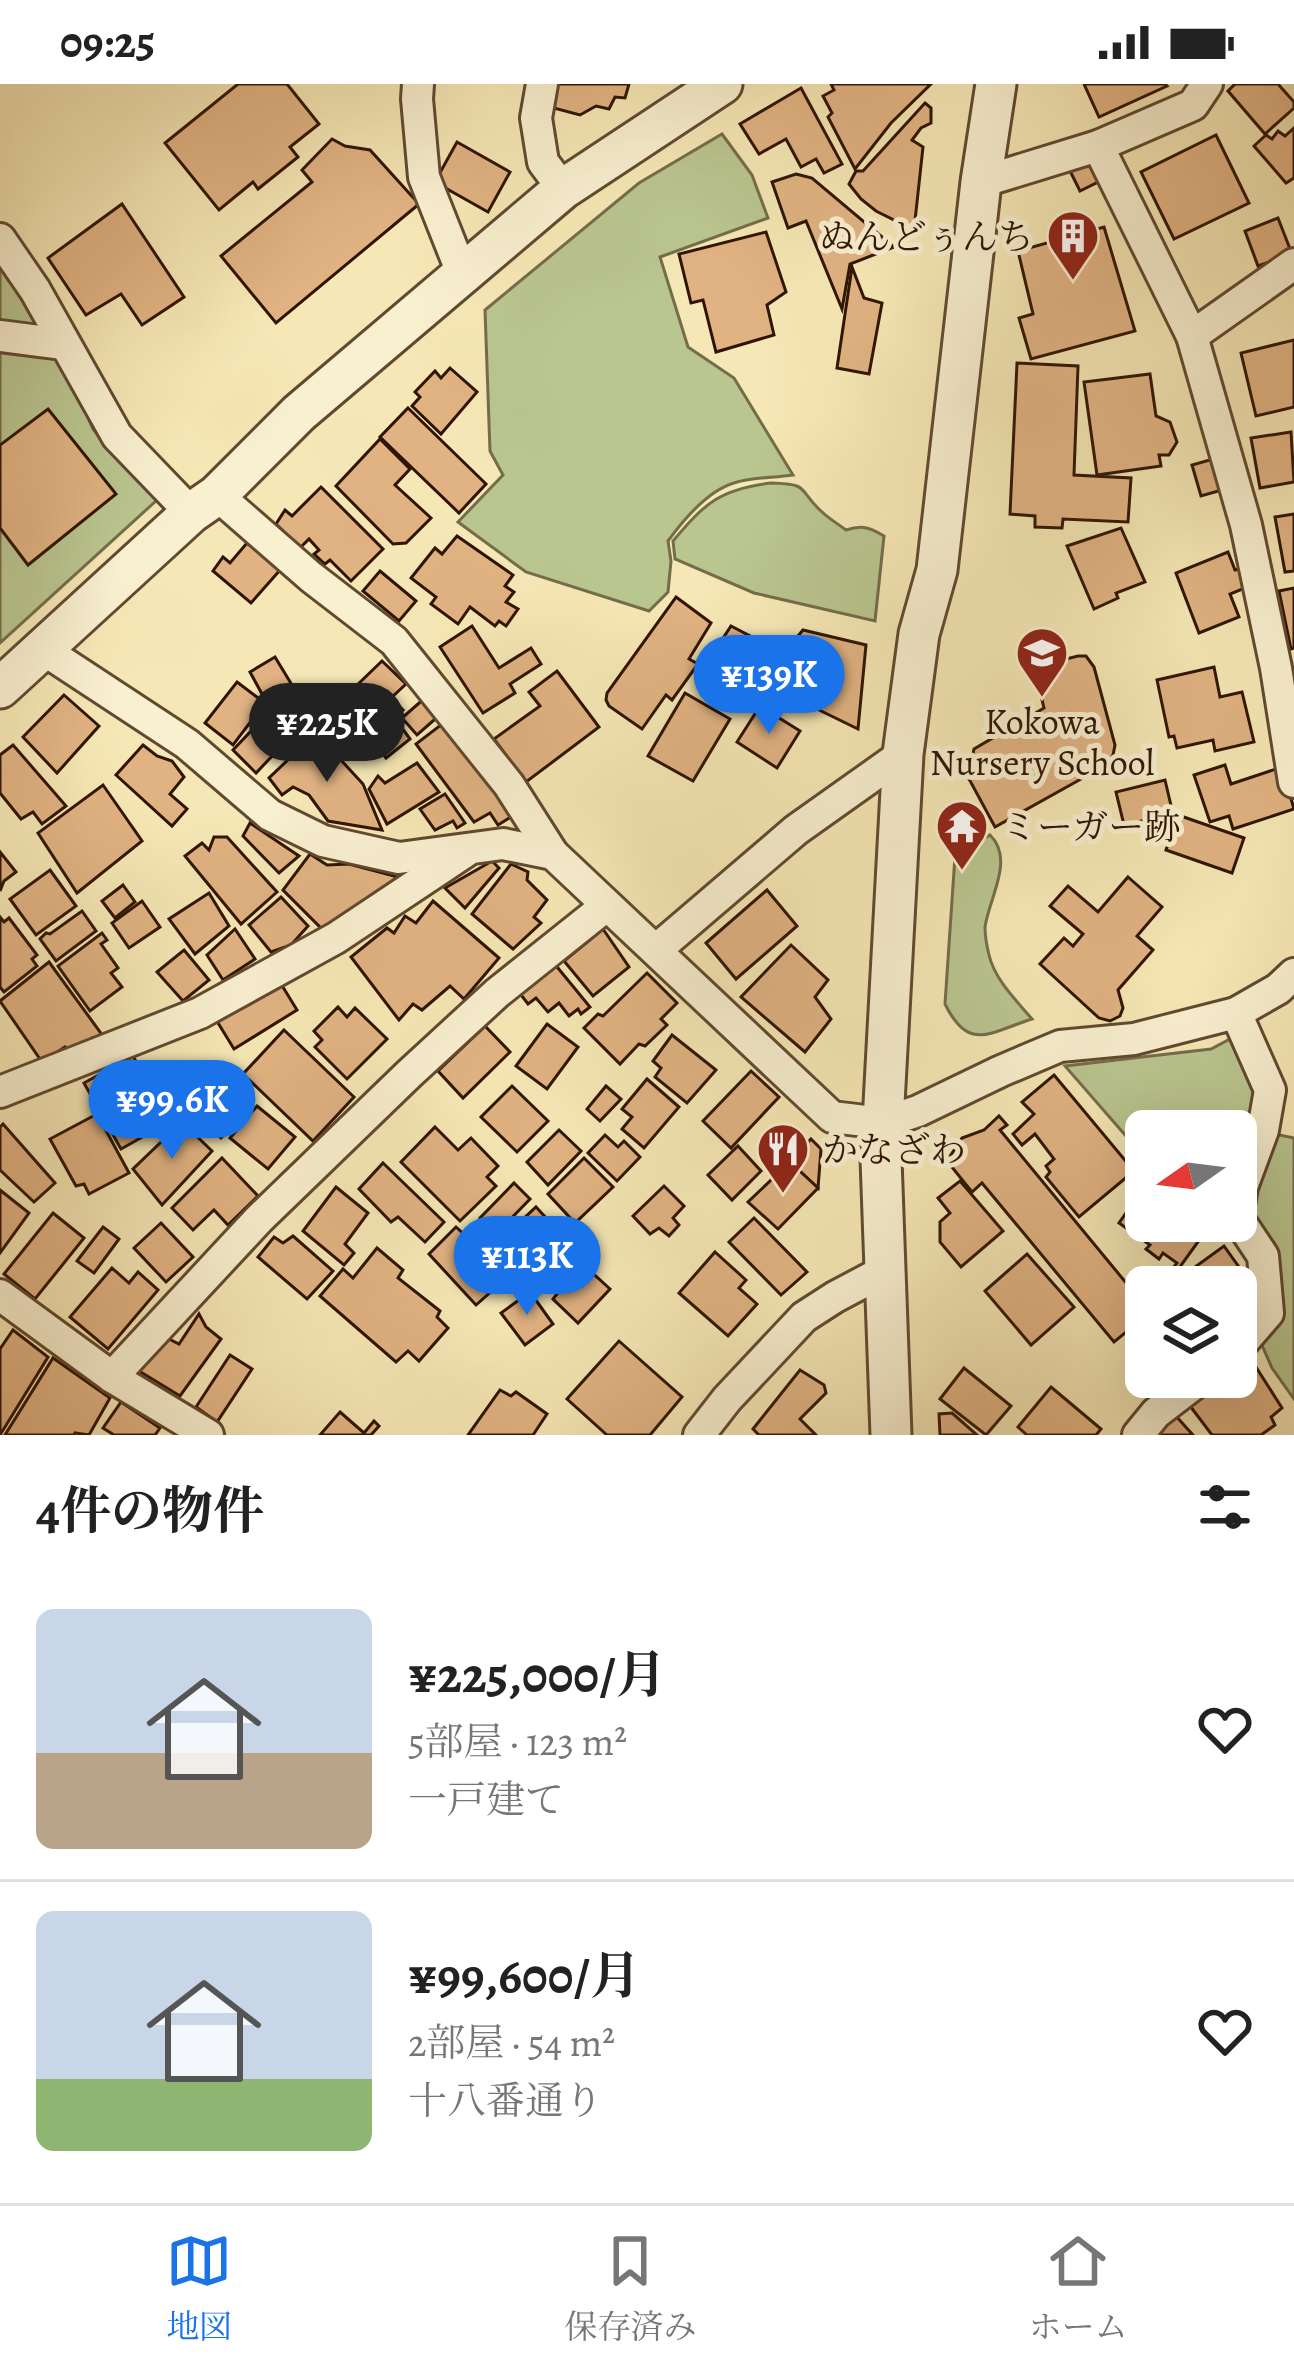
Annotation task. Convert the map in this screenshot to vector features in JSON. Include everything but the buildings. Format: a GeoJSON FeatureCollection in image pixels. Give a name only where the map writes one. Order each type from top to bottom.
{"type":"FeatureCollection","features":[{"type":"Feature","properties":{"kind":"street"},"geometry":{"type":"LineString","coordinates":[[418,84],[424,177],[462,273]]}},
{"type":"Feature","properties":{"kind":"street"},"geometry":{"type":"LineString","coordinates":[[542,84],[536,118],[543,162],[563,190]]}},
{"type":"Feature","properties":{"kind":"street"},"geometry":{"type":"LineString","coordinates":[[891,1435],[882,1123],[903,754],[919,634],[939,550],[996,84]]}},
{"type":"Feature","properties":{"kind":"street"},"geometry":{"type":"LineString","coordinates":[[981,182],[1098,146],[1193,105],[1207,84]]}},
{"type":"Feature","properties":{"kind":"street"},"geometry":{"type":"LineString","coordinates":[[0,688],[299,413],[462,273],[563,190],[711,87]]}},
{"type":"Feature","properties":{"kind":"street"},"geometry":{"type":"LineString","coordinates":[[1098,146],[1192,336],[1246,525],[1294,782]]}},
{"type":"Feature","properties":{"kind":"street"},"geometry":{"type":"LineString","coordinates":[[0,239],[35,290],[117,436],[394,641],[509,785],[553,854],[832,1118],[882,1123],[918,1112],[1060,1046],[1134,1039],[1236,1013],[1294,974]]}},
{"type":"Feature","properties":{"kind":"street"},"geometry":{"type":"LineString","coordinates":[[1192,336],[1294,264]]}},
{"type":"Feature","properties":{"kind":"street"},"geometry":{"type":"LineString","coordinates":[[0,336],[63,344]]}},
{"type":"Feature","properties":{"kind":"street"},"geometry":{"type":"LineString","coordinates":[[44,650],[188,744],[270,815],[323,842],[399,858],[503,844],[553,854]]}},
{"type":"Feature","properties":{"kind":"street"},"geometry":{"type":"LineString","coordinates":[[656,950],[796,830],[903,754]]}},
{"type":"Feature","properties":{"kind":"street"},"geometry":{"type":"LineString","coordinates":[[0,1092],[200,1012],[336,938],[470,849]]}},
{"type":"Feature","properties":{"kind":"street"},"geometry":{"type":"LineString","coordinates":[[112,1377],[259,1219],[393,1090],[497,993],[606,906]]}},
{"type":"Feature","properties":{"kind":"street"},"geometry":{"type":"LineString","coordinates":[[1236,1013],[1270,1090],[1237,1216],[1263,1256],[1268,1313],[1257,1326]]}},
{"type":"Feature","properties":{"kind":"street"},"geometry":{"type":"LineString","coordinates":[[699,1435],[803,1317],[884,1271]]}},
{"type":"Feature","properties":{"kind":"street"},"geometry":{"type":"LineString","coordinates":[[0,1295],[175,1426],[208,1435]]}},
{"type":"Feature","properties":{"kind":"street"},"geometry":{"type":"LineString","coordinates":[[1138,1435],[1176,1398]]}},
{"type":"Feature","properties":{"kind":"green space"},"geometry":{"type":"Polygon","coordinates":[[[722,134],[752,175],[768,218],[660,257],[688,347],[734,378],[793,475],[734,483],[697,507],[668,541],[668,592],[649,611],[526,572],[458,522],[503,475],[490,451],[485,310],[639,183],[722,134]]]}},
{"type":"Feature","properties":{"kind":"green space"},"geometry":{"type":"Polygon","coordinates":[[[0,265],[58,349],[93,429],[157,500],[0,643],[0,265]]]}},
{"type":"Feature","properties":{"kind":"green space"},"geometry":{"type":"Polygon","coordinates":[[[771,483],[798,486],[846,530],[865,528],[884,536],[875,621],[754,593],[675,559],[673,541],[705,508],[739,489],[771,483]]]}},
{"type":"Feature","properties":{"kind":"green space"},"geometry":{"type":"Polygon","coordinates":[[[990,835],[997,845],[1000,867],[985,927],[988,952],[1001,981],[1032,1019],[982,1035],[963,1029],[945,1004],[955,856],[990,835]]]}},
{"type":"Feature","properties":{"kind":"green space"},"geometry":{"type":"Polygon","coordinates":[[[1230,1039],[1254,1077],[1252,1110],[1125,1110],[1125,1135],[1065,1066],[1211,1049],[1230,1039]]]}},
{"type":"Feature","properties":{"kind":"green space"},"geometry":{"type":"Polygon","coordinates":[[[1270,1133],[1294,1138],[1294,1399],[1261,1343],[1280,1316],[1274,1243],[1257,1225],[1257,1185],[1270,1133]]]}},
{"type":"Feature","properties":{"kind":"place","name":"ぬんどぅんち"},"geometry":{"type":"Point","coordinates":[1073,282]}},
{"type":"Feature","properties":{"kind":"place","name":"Kokowa Nursery School"},"geometry":{"type":"Point","coordinates":[1042,699]}},
{"type":"Feature","properties":{"kind":"place","name":"ミーガー跡"},"geometry":{"type":"Point","coordinates":[962,872]}},
{"type":"Feature","properties":{"kind":"place","name":"かなざわ"},"geometry":{"type":"Point","coordinates":[783,1195]}}]}
